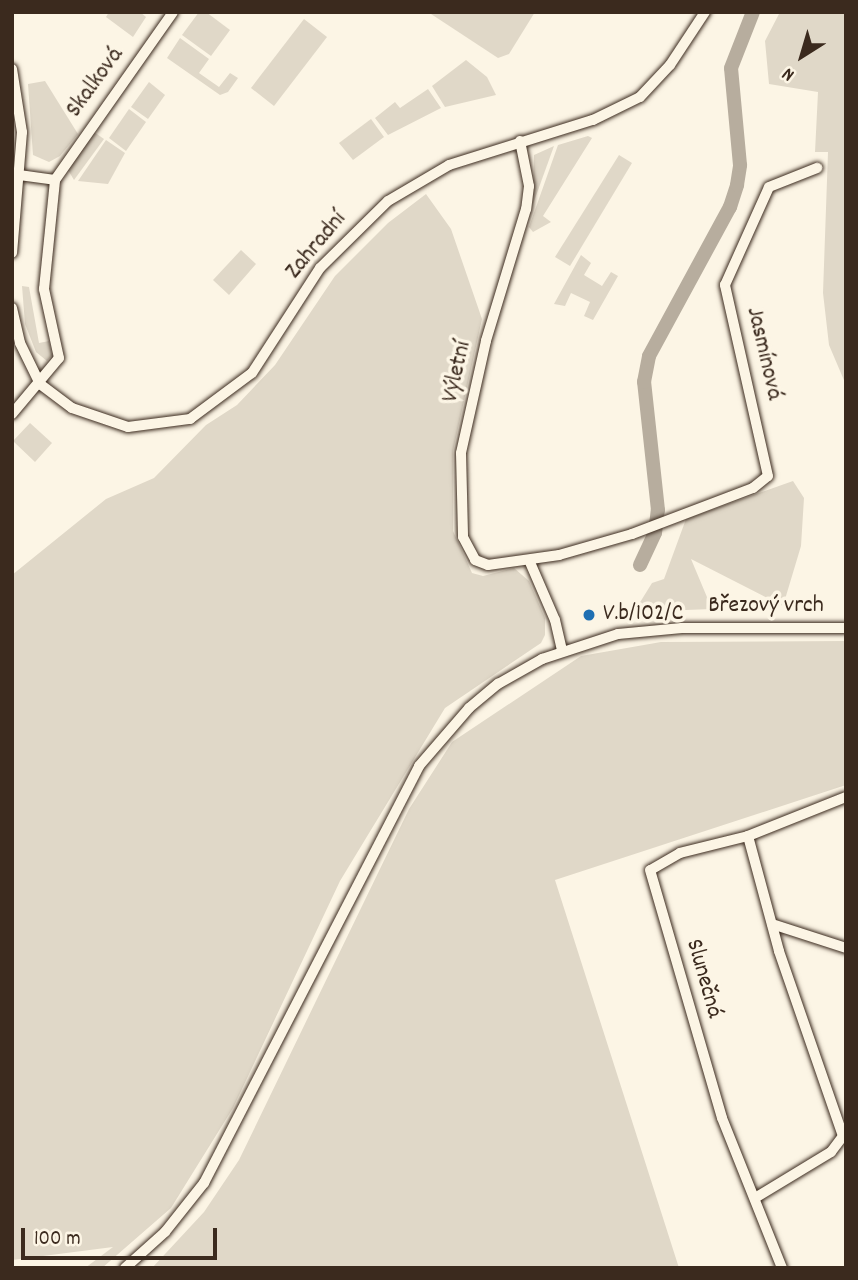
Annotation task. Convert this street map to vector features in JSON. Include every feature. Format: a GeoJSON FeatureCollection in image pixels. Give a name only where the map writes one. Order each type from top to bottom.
{"type":"FeatureCollection","features":[{"type":"Feature","properties":{"kind":"street","name":"Skalková"},"geometry":{"type":"LineString","coordinates":[[12,414],[40,384],[59,358],[44,289],[55,180],[173,12]]}},
{"type":"Feature","properties":{"kind":"street","name":"Zahradní"},"geometry":{"type":"LineString","coordinates":[[12,308],[20,343],[40,384],[72,408],[128,427],[190,419],[252,373],[320,268],[388,201],[449,165],[593,120],[640,97],[670,65],[705,12]]}},
{"type":"Feature","properties":{"kind":"street"},"geometry":{"type":"LineString","coordinates":[[12,69],[22,132],[15,175],[12,253]]}},
{"type":"Feature","properties":{"kind":"street","name":"Výletní"},"geometry":{"type":"LineString","coordinates":[[520,141],[529,186],[526,209],[486,341],[461,453],[461,518],[467,548],[482,564],[529,560]]}},
{"type":"Feature","properties":{"kind":"street","name":"Jasmínová"},"geometry":{"type":"LineString","coordinates":[[529,560],[664,523],[753,488],[768,476],[725,285],[769,187],[817,168]]}},
{"type":"Feature","properties":{"kind":"street"},"geometry":{"type":"LineString","coordinates":[[15,175],[55,180]]}},
{"type":"Feature","properties":{"kind":"street"},"geometry":{"type":"LineString","coordinates":[[529,560],[555,620],[562,650]]}},
{"type":"Feature","properties":{"kind":"street","name":"Březový vrch"},"geometry":{"type":"LineString","coordinates":[[125,1268],[164,1232],[204,1183],[426,757],[453,722],[498,684],[562,650],[646,630],[846,628]]}},
{"type":"Feature","properties":{"kind":"street","name":"Slunečná"},"geometry":{"type":"LineString","coordinates":[[782,1268],[722,1118],[650,870],[680,853],[748,836],[846,797]]}},
{"type":"Feature","properties":{"kind":"street"},"geometry":{"type":"LineString","coordinates":[[748,836],[772,925],[843,1136],[831,1152],[755,1198]]}},
{"type":"Feature","properties":{"kind":"street"},"geometry":{"type":"LineString","coordinates":[[772,925],[846,948]]}},
{"type":"Feature","properties":{"kind":"shaded area"},"geometry":{"type":"Polygon","coordinates":[[[109,12],[140,12],[146,17],[133,37],[106,17],[109,12]]]}},
{"type":"Feature","properties":{"kind":"shaded area"},"geometry":{"type":"Polygon","coordinates":[[[199,12],[206,12],[230,30],[211,56],[182,35],[199,12]]]}},
{"type":"Feature","properties":{"kind":"shaded area"},"geometry":{"type":"Polygon","coordinates":[[[428,12],[535,12],[509,54],[498,58],[428,12]]]}},
{"type":"Feature","properties":{"kind":"shaded area"},"geometry":{"type":"Polygon","coordinates":[[[780,12],[846,12],[846,385],[829,345],[823,293],[828,152],[815,152],[818,92],[769,84],[765,41],[780,12]]]}},
{"type":"Feature","properties":{"kind":"shaded area"},"geometry":{"type":"Polygon","coordinates":[[[304,19],[327,37],[274,106],[251,88],[304,19]]]}},
{"type":"Feature","properties":{"kind":"shaded area"},"geometry":{"type":"Polygon","coordinates":[[[180,38],[209,59],[199,73],[219,87],[230,73],[238,78],[228,92],[220,95],[167,58],[180,38]]]}},
{"type":"Feature","properties":{"kind":"shaded area"},"geometry":{"type":"Polygon","coordinates":[[[466,60],[487,77],[496,95],[445,107],[432,86],[466,60]]]}},
{"type":"Feature","properties":{"kind":"shaded area"},"geometry":{"type":"Polygon","coordinates":[[[45,81],[78,134],[60,156],[49,162],[33,155],[28,84],[45,81]]]}},
{"type":"Feature","properties":{"kind":"shaded area"},"geometry":{"type":"Polygon","coordinates":[[[149,82],[165,95],[148,119],[131,107],[149,82]]]}},
{"type":"Feature","properties":{"kind":"shaded area"},"geometry":{"type":"Polygon","coordinates":[[[428,89],[441,108],[388,135],[375,118],[395,102],[400,108],[428,89]]]}},
{"type":"Feature","properties":{"kind":"shaded area"},"geometry":{"type":"Polygon","coordinates":[[[129,109],[146,122],[126,151],[109,138],[129,109]]]}},
{"type":"Feature","properties":{"kind":"shaded area"},"geometry":{"type":"Polygon","coordinates":[[[371,119],[384,137],[353,160],[339,143],[371,119]]]}},
{"type":"Feature","properties":{"kind":"shaded area"},"geometry":{"type":"Polygon","coordinates":[[[94,132],[104,139],[74,180],[68,170],[94,132]]]}},
{"type":"Feature","properties":{"kind":"shaded area"},"geometry":{"type":"Polygon","coordinates":[[[588,136],[592,138],[543,216],[551,222],[533,232],[529,227],[558,145],[588,136]]]}},
{"type":"Feature","properties":{"kind":"shaded area"},"geometry":{"type":"Polygon","coordinates":[[[106,140],[125,153],[108,184],[78,181],[106,140]]]}},
{"type":"Feature","properties":{"kind":"shaded area"},"geometry":{"type":"Polygon","coordinates":[[[554,146],[533,204],[534,155],[554,146]]]}},
{"type":"Feature","properties":{"kind":"shaded area"},"geometry":{"type":"Polygon","coordinates":[[[619,155],[632,163],[570,266],[555,257],[619,155]]]}},
{"type":"Feature","properties":{"kind":"shaded area"},"geometry":{"type":"Polygon","coordinates":[[[426,194],[451,229],[482,319],[453,451],[453,531],[472,573],[483,576],[514,568],[529,581],[545,618],[545,635],[541,643],[445,708],[340,881],[233,1108],[171,1208],[102,1268],[85,1268],[113,1247],[12,1260],[12,575],[106,499],[154,478],[206,425],[237,405],[275,365],[335,276],[388,223],[426,194]]]}},
{"type":"Feature","properties":{"kind":"shaded area"},"geometry":{"type":"Polygon","coordinates":[[[241,250],[256,264],[229,295],[213,280],[241,250]]]}},
{"type":"Feature","properties":{"kind":"shaded area"},"geometry":{"type":"Polygon","coordinates":[[[581,255],[591,263],[584,275],[602,286],[611,272],[618,276],[593,320],[584,316],[590,302],[571,293],[565,306],[554,304],[581,255]]]}},
{"type":"Feature","properties":{"kind":"shaded area"},"geometry":{"type":"Polygon","coordinates":[[[22,286],[29,287],[39,343],[49,341],[52,355],[47,361],[36,352],[25,324],[22,286]]]}},
{"type":"Feature","properties":{"kind":"shaded area"},"geometry":{"type":"Polygon","coordinates":[[[30,423],[52,443],[35,462],[13,441],[30,423]]]}},
{"type":"Feature","properties":{"kind":"shaded area"},"geometry":{"type":"Polygon","coordinates":[[[793,481],[804,498],[801,546],[783,606],[691,559],[712,609],[634,612],[652,583],[664,579],[686,519],[793,481]]]}},
{"type":"Feature","properties":{"kind":"shaded area"},"geometry":{"type":"Polygon","coordinates":[[[846,641],[846,785],[555,880],[679,1268],[152,1268],[204,1212],[239,1160],[409,809],[452,742],[581,656],[661,642],[846,641]]]}},
{"type":"Feature","properties":{"kind":"waterway"},"geometry":{"type":"LineString","coordinates":[[640,565],[655,533],[658,510],[644,382],[649,356],[730,207],[737,185],[740,165],[731,68],[753,12]]}},
{"type":"Feature","properties":{"kind":"place","name":"V.b/102/C"},"geometry":{"type":"Point","coordinates":[589,615]}}]}
